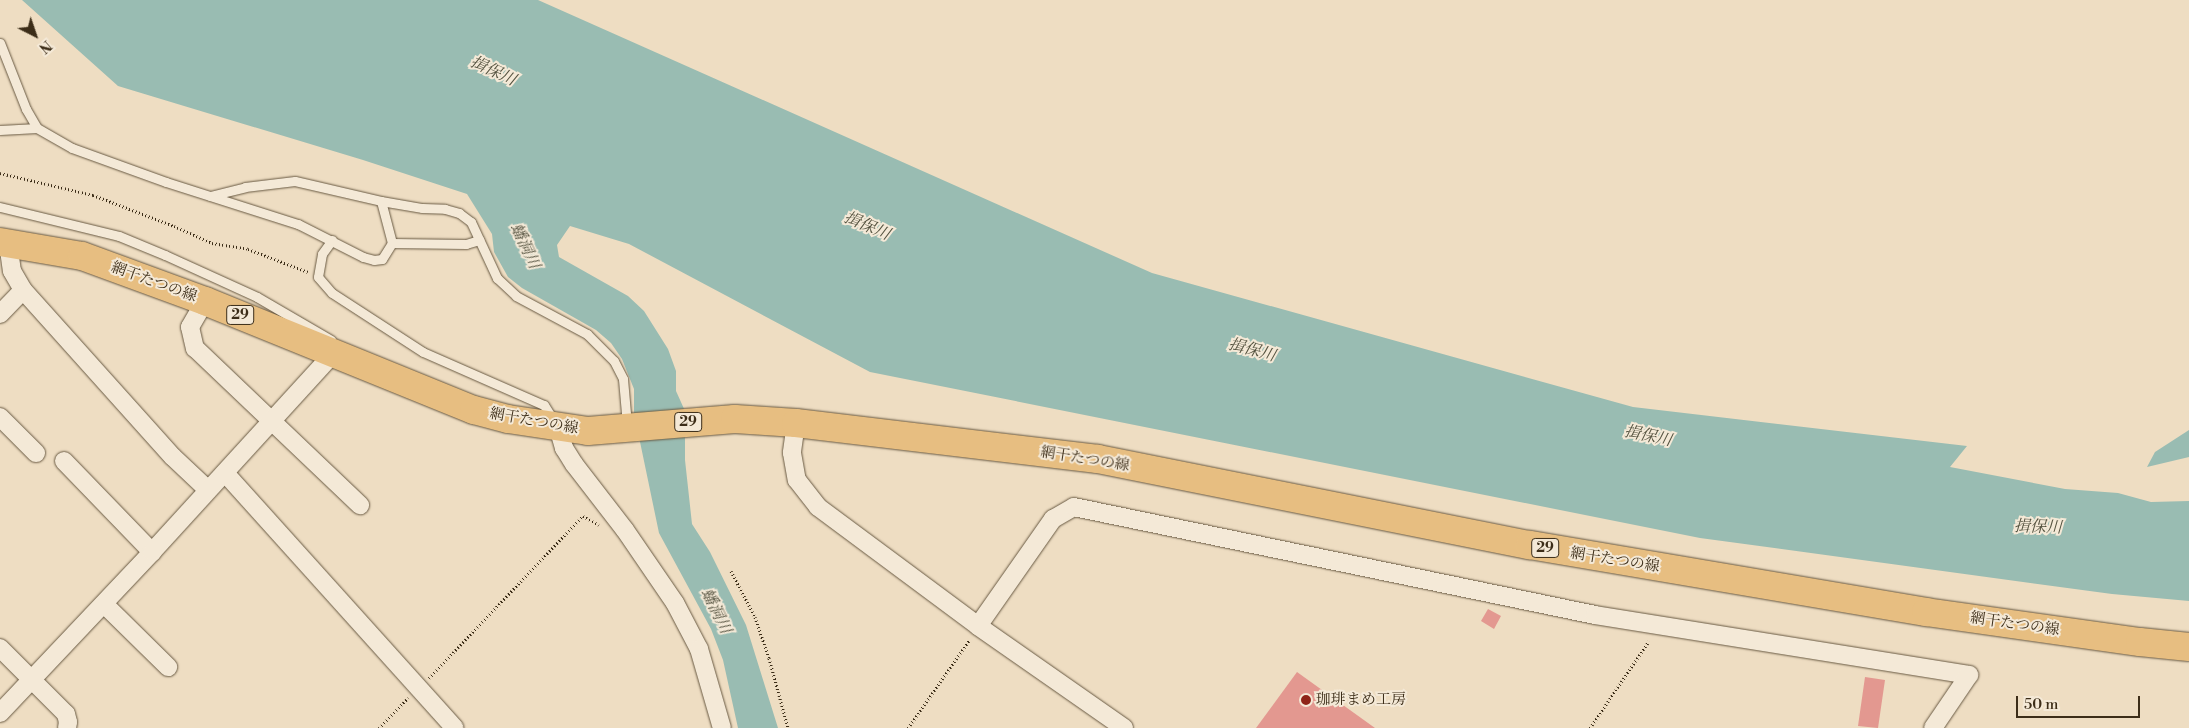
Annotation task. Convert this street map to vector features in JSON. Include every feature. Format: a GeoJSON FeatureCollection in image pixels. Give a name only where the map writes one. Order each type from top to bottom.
{"type":"FeatureCollection","features":[{"type":"Feature","properties":{"kind":"main road","name":"網干たつの線"},"geometry":{"type":"LineString","coordinates":[[4,242],[82,256],[205,301],[474,410],[508,419],[588,431],[735,419],[796,423],[1098,459],[1530,546],[1936,613],[2140,642],[2189,647]]}},
{"type":"Feature","properties":{"kind":"street"},"geometry":{"type":"LineString","coordinates":[[4,242],[12,271],[23,290],[173,457],[208,490]]}},
{"type":"Feature","properties":{"kind":"street"},"geometry":{"type":"LineString","coordinates":[[0,314],[23,290]]}},
{"type":"Feature","properties":{"kind":"street"},"geometry":{"type":"LineString","coordinates":[[205,301],[190,328],[195,348],[360,505]]}},
{"type":"Feature","properties":{"kind":"street"},"geometry":{"type":"LineString","coordinates":[[0,713],[104,604],[334,353]]}},
{"type":"Feature","properties":{"kind":"street"},"geometry":{"type":"LineString","coordinates":[[0,417],[36,453]]}},
{"type":"Feature","properties":{"kind":"street"},"geometry":{"type":"LineString","coordinates":[[796,423],[792,453],[797,480],[818,507],[978,626],[1124,728]]}},
{"type":"Feature","properties":{"kind":"street"},"geometry":{"type":"LineString","coordinates":[[558,427],[564,448],[574,464],[625,530],[675,603],[699,649],[722,728]]}},
{"type":"Feature","properties":{"kind":"street"},"geometry":{"type":"LineString","coordinates":[[64,461],[152,552]]}},
{"type":"Feature","properties":{"kind":"street"},"geometry":{"type":"LineString","coordinates":[[225,473],[455,728]]}},
{"type":"Feature","properties":{"kind":"street"},"geometry":{"type":"LineString","coordinates":[[978,626],[1053,519],[1074,507],[1595,615],[1969,676],[1933,728]]}},
{"type":"Feature","properties":{"kind":"street"},"geometry":{"type":"LineString","coordinates":[[104,604],[168,667]]}},
{"type":"Feature","properties":{"kind":"street"},"geometry":{"type":"LineString","coordinates":[[0,648],[66,714],[67,728]]}},
{"type":"Feature","properties":{"kind":"lane"},"geometry":{"type":"LineString","coordinates":[[0,43],[26,109],[37,128],[72,148],[210,196],[298,224],[363,257],[374,260],[382,259],[392,243],[381,201]]}},
{"type":"Feature","properties":{"kind":"lane"},"geometry":{"type":"LineString","coordinates":[[0,130],[37,128]]}},
{"type":"Feature","properties":{"kind":"lane"},"geometry":{"type":"LineString","coordinates":[[210,196],[245,187],[295,181],[381,201],[422,208],[445,209],[459,213],[471,222],[497,278],[516,296],[587,334],[614,361],[623,379],[628,427]]}},
{"type":"Feature","properties":{"kind":"lane"},"geometry":{"type":"LineString","coordinates":[[0,207],[119,236],[165,255],[258,297],[330,338],[334,353]]}},
{"type":"Feature","properties":{"kind":"lane"},"geometry":{"type":"LineString","coordinates":[[332,240],[322,254],[318,277],[332,293],[423,352],[544,405],[558,427]]}},
{"type":"Feature","properties":{"kind":"lane"},"geometry":{"type":"LineString","coordinates":[[392,243],[466,244],[479,240]]}},
{"type":"Feature","properties":{"kind":"path"},"geometry":{"type":"LineString","coordinates":[[0,173],[93,195],[174,226],[212,243],[248,249],[280,260],[318,277]]}},
{"type":"Feature","properties":{"kind":"path"},"geometry":{"type":"LineString","coordinates":[[380,728],[459,648],[583,516],[606,529]]}},
{"type":"Feature","properties":{"kind":"path"},"geometry":{"type":"LineString","coordinates":[[731,571],[755,618],[769,658],[788,728]]}},
{"type":"Feature","properties":{"kind":"path"},"geometry":{"type":"LineString","coordinates":[[908,728],[978,626]]}},
{"type":"Feature","properties":{"kind":"path"},"geometry":{"type":"LineString","coordinates":[[1590,728],[1660,626]]}},
{"type":"Feature","properties":{"kind":"water"},"geometry":{"type":"Polygon","coordinates":[[[22,0],[538,0],[1152,273],[1633,407],[1967,446],[1950,467],[2065,489],[2118,493],[2151,502],[2189,501],[2189,601],[2112,594],[1700,538],[870,372],[629,244],[570,226],[557,245],[559,257],[628,296],[644,311],[668,349],[676,371],[676,391],[685,411],[685,460],[692,524],[710,552],[746,625],[778,728],[738,728],[723,660],[711,629],[659,533],[634,413],[634,389],[622,359],[611,343],[596,330],[522,288],[508,277],[494,252],[492,234],[467,194],[363,160],[118,86],[22,0]]]}},
{"type":"Feature","properties":{"kind":"water"},"geometry":{"type":"Polygon","coordinates":[[[2189,430],[2189,457],[2147,467],[2155,452],[2189,430]]]}},
{"type":"Feature","properties":{"kind":"building"},"geometry":{"type":"Polygon","coordinates":[[[1488,609],[1501,616],[1494,629],[1481,621],[1488,609]]]}},
{"type":"Feature","properties":{"kind":"building","name":"珈琲まめ工房"},"geometry":{"type":"Polygon","coordinates":[[[1297,672],[1375,728],[1256,728],[1297,672]]]}},
{"type":"Feature","properties":{"kind":"building"},"geometry":{"type":"Polygon","coordinates":[[[1865,677],[1885,680],[1878,728],[1858,726],[1865,677]]]}},
{"type":"Feature","properties":{"kind":"place","name":"珈琲まめ工房"},"geometry":{"type":"Point","coordinates":[1306,700]}},
{"type":"Feature","properties":{"kind":"water label","name":"揖保川"},"geometry":{"type":"Point","coordinates":[493,71]}},
{"type":"Feature","properties":{"kind":"water label","name":"揖保川"},"geometry":{"type":"Point","coordinates":[867,226]}},
{"type":"Feature","properties":{"kind":"water label","name":"蟠洞川"},"geometry":{"type":"Point","coordinates":[525,246]}},
{"type":"Feature","properties":{"kind":"water label","name":"揖保川"},"geometry":{"type":"Point","coordinates":[1252,350]}},
{"type":"Feature","properties":{"kind":"water label","name":"揖保川"},"geometry":{"type":"Point","coordinates":[1648,436]}},
{"type":"Feature","properties":{"kind":"water label","name":"揖保川"},"geometry":{"type":"Point","coordinates":[2038,527]}},
{"type":"Feature","properties":{"kind":"water label","name":"蟠洞川"},"geometry":{"type":"Point","coordinates":[716,611]}}]}
